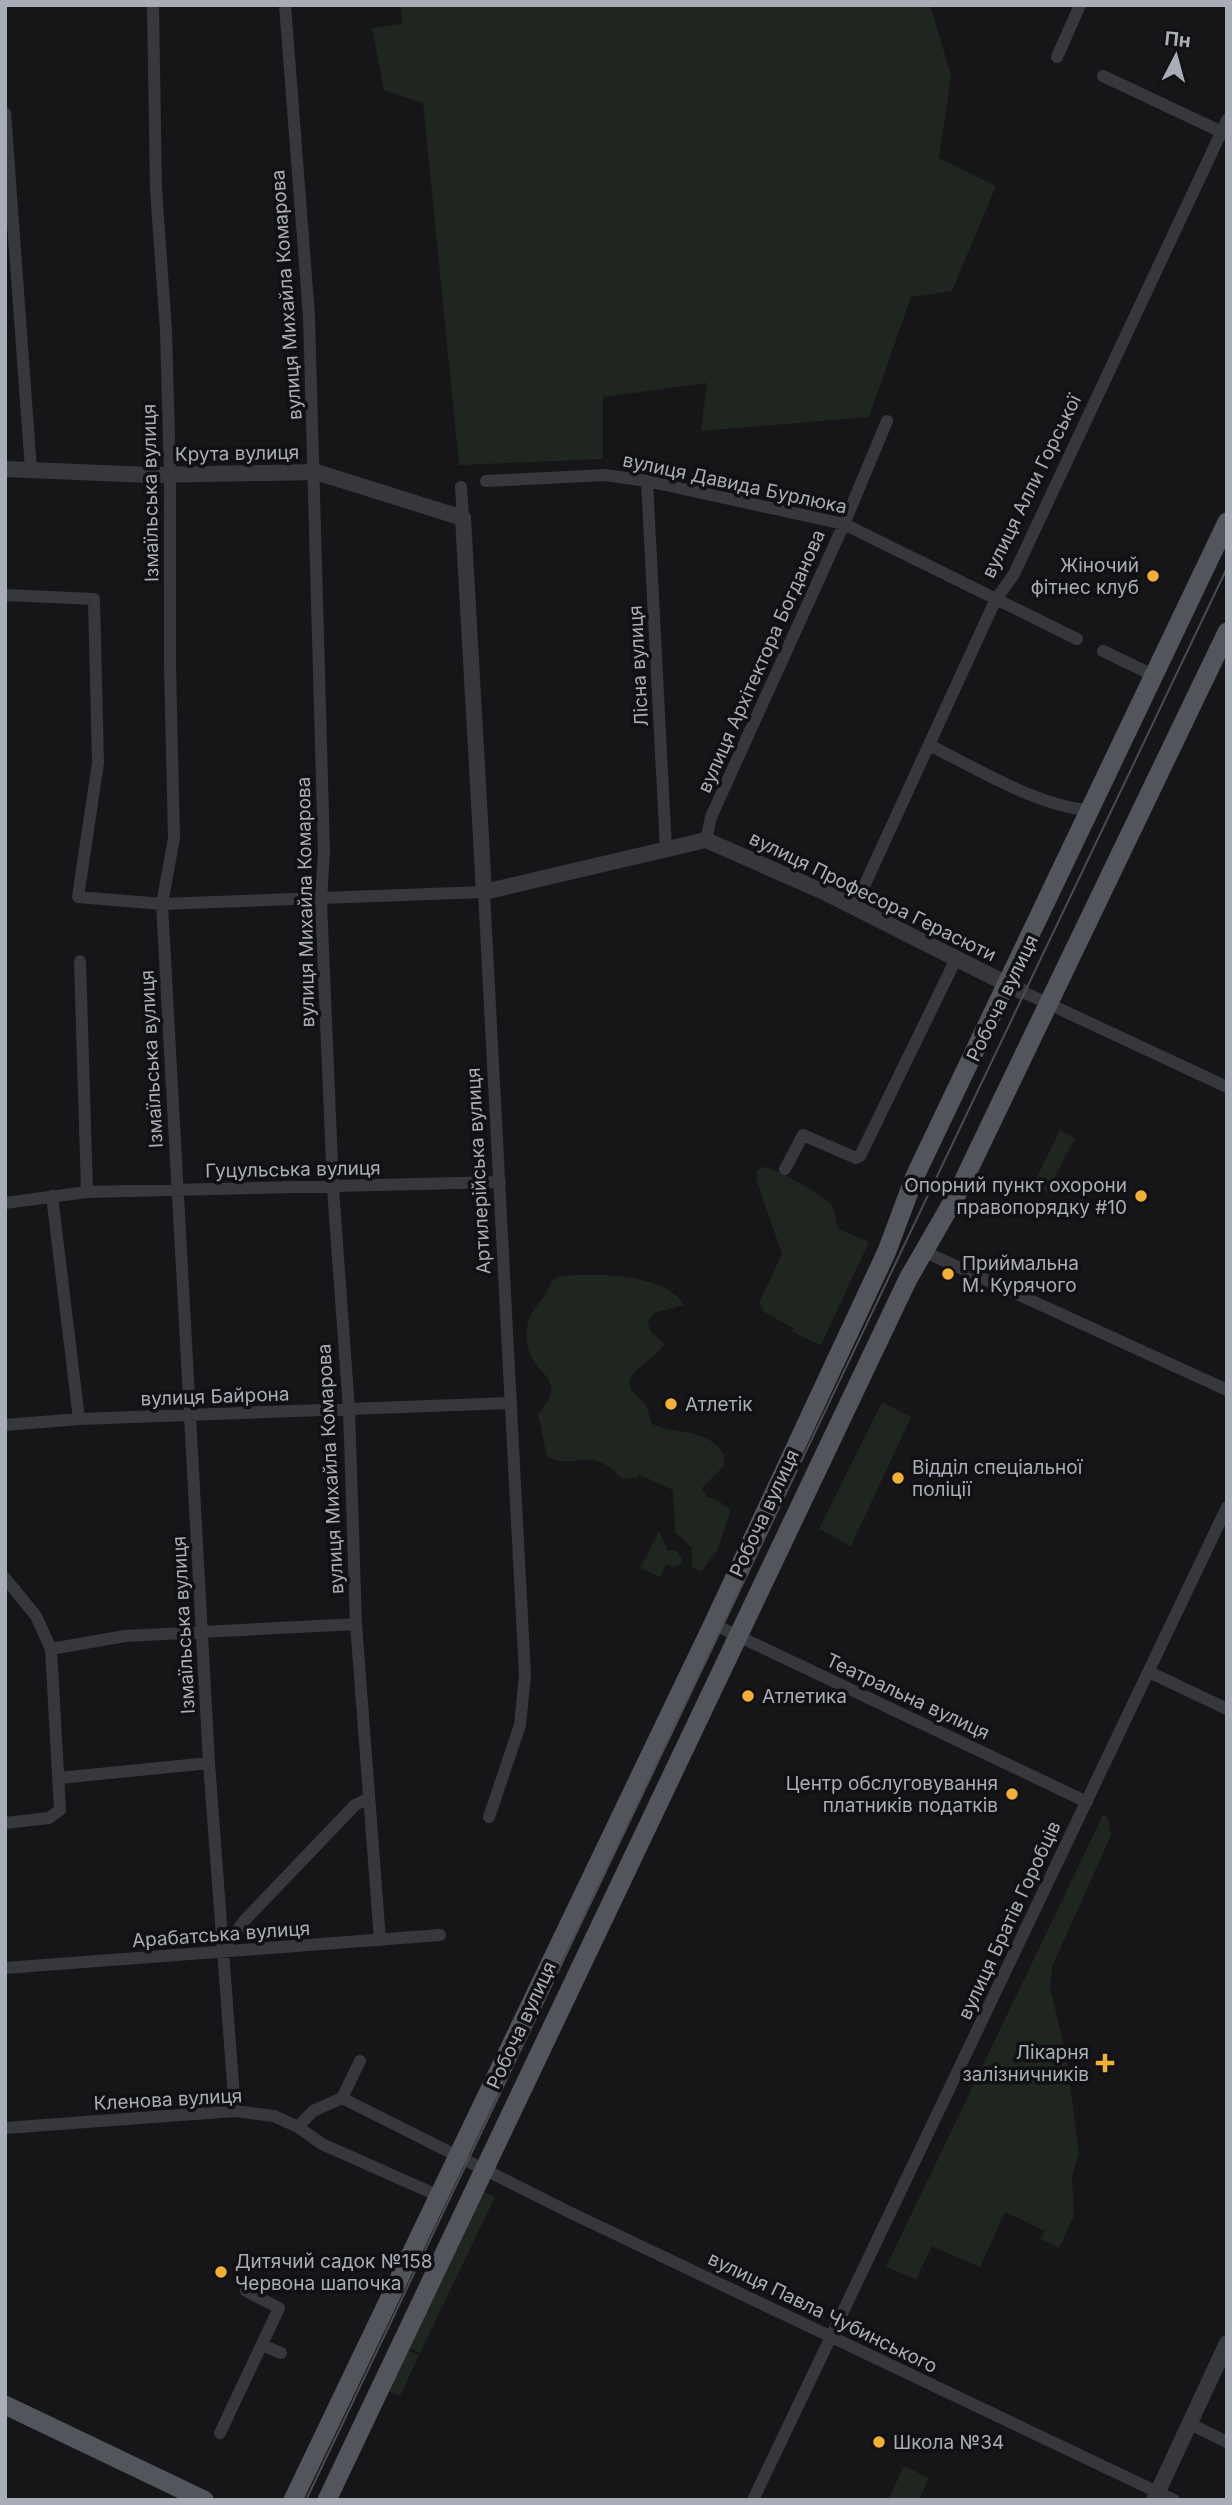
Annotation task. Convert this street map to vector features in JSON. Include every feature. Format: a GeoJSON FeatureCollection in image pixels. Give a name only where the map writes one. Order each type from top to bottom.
{"type":"FeatureCollection","features":[{"type":"Feature","properties":{"kind":"main road","name":"Робоча вулиця"},"geometry":{"type":"LineString","coordinates":[[293,2500],[713,1624],[887,1251],[915,1176],[1015,988],[1090,810],[1227,522]]}},
{"type":"Feature","properties":{"kind":"main road","name":"Робоча вулиця"},"geometry":{"type":"LineString","coordinates":[[327,2500],[923,1251],[957,1194],[1227,632]]}},
{"type":"Feature","properties":{"kind":"main road"},"geometry":{"type":"LineString","coordinates":[[5,2405],[204,2500]]}},
{"type":"Feature","properties":{"kind":"street","name":"Ізмаїльська вулиця"},"geometry":{"type":"LineString","coordinates":[[153,5],[155,176],[166,331],[170,475],[170,666],[174,838],[162,904],[209,1763],[234,2111]]}},
{"type":"Feature","properties":{"kind":"street","name":"вулиця Михайла Комарова"},"geometry":{"type":"LineString","coordinates":[[285,5],[309,316],[316,472],[324,852],[321,901],[333,1188],[349,1410],[356,1624],[380,1940]]}},
{"type":"Feature","properties":{"kind":"street"},"geometry":{"type":"LineString","coordinates":[[1057,57],[1080,5]]}},
{"type":"Feature","properties":{"kind":"street"},"geometry":{"type":"LineString","coordinates":[[1103,76],[1225,129]]}},
{"type":"Feature","properties":{"kind":"street"},"geometry":{"type":"LineString","coordinates":[[5,113],[31,470]]}},
{"type":"Feature","properties":{"kind":"street","name":"вулиця Алли Горської"},"geometry":{"type":"LineString","coordinates":[[854,908],[995,601],[1014,574],[1225,129]]}},
{"type":"Feature","properties":{"kind":"street","name":"вулиця Архітектора Богданова"},"geometry":{"type":"LineString","coordinates":[[706,840],[711,817],[844,524],[887,421]]}},
{"type":"Feature","properties":{"kind":"street","name":"Крута вулиця"},"geometry":{"type":"LineString","coordinates":[[5,469],[170,475],[316,472],[463,518]]}},
{"type":"Feature","properties":{"kind":"street","name":"вулиця Давида Бурлюка"},"geometry":{"type":"LineString","coordinates":[[486,481],[605,475],[647,481],[844,524],[995,601],[1077,639]]}},
{"type":"Feature","properties":{"kind":"street","name":"Лісна вулиця"},"geometry":{"type":"LineString","coordinates":[[647,481],[666,850]]}},
{"type":"Feature","properties":{"kind":"street"},"geometry":{"type":"LineString","coordinates":[[460,486],[463,518]]}},
{"type":"Feature","properties":{"kind":"street","name":"Артилерійська вулиця"},"geometry":{"type":"LineString","coordinates":[[463,518],[525,1675],[520,1725],[489,1817]]}},
{"type":"Feature","properties":{"kind":"street"},"geometry":{"type":"LineString","coordinates":[[5,595],[94,598],[98,764],[78,897],[162,904],[321,901],[484,892],[706,840]]}},
{"type":"Feature","properties":{"kind":"street"},"geometry":{"type":"LineString","coordinates":[[1103,651],[1153,675]]}},
{"type":"Feature","properties":{"kind":"street"},"geometry":{"type":"LineString","coordinates":[[929,745],[1043,798],[1068,807],[1090,810]]}},
{"type":"Feature","properties":{"kind":"street","name":"вулиця Професора Герасюти"},"geometry":{"type":"LineString","coordinates":[[706,840],[1227,1087]]}},
{"type":"Feature","properties":{"kind":"street"},"geometry":{"type":"LineString","coordinates":[[785,1169],[803,1135],[856,1158],[860,1155],[956,959]]}},
{"type":"Feature","properties":{"kind":"street"},"geometry":{"type":"LineString","coordinates":[[80,961],[88,1192]]}},
{"type":"Feature","properties":{"kind":"street","name":"Гуцульська вулиця"},"geometry":{"type":"LineString","coordinates":[[5,1203],[88,1192],[500,1182]]}},
{"type":"Feature","properties":{"kind":"street"},"geometry":{"type":"LineString","coordinates":[[52,1196],[79,1419]]}},
{"type":"Feature","properties":{"kind":"street"},"geometry":{"type":"LineString","coordinates":[[923,1251],[1227,1390]]}},
{"type":"Feature","properties":{"kind":"street","name":"вулиця Байрона"},"geometry":{"type":"LineString","coordinates":[[5,1425],[79,1419],[510,1402]]}},
{"type":"Feature","properties":{"kind":"street","name":"вулиця Братів Горобців"},"geometry":{"type":"LineString","coordinates":[[753,2500],[1227,1507]]}},
{"type":"Feature","properties":{"kind":"street"},"geometry":{"type":"LineString","coordinates":[[5,1578],[36,1616],[51,1649],[60,1810],[49,1818],[5,1823]]}},
{"type":"Feature","properties":{"kind":"street"},"geometry":{"type":"LineString","coordinates":[[51,1649],[125,1636],[356,1624]]}},
{"type":"Feature","properties":{"kind":"street","name":"Театральна вулиця"},"geometry":{"type":"LineString","coordinates":[[713,1624],[1087,1802]]}},
{"type":"Feature","properties":{"kind":"street"},"geometry":{"type":"LineString","coordinates":[[1149,1671],[1227,1709]]}},
{"type":"Feature","properties":{"kind":"street"},"geometry":{"type":"LineString","coordinates":[[59,1778],[209,1763]]}},
{"type":"Feature","properties":{"kind":"street"},"geometry":{"type":"LineString","coordinates":[[223,1951],[244,1920],[355,1805],[369,1798]]}},
{"type":"Feature","properties":{"kind":"street","name":"Арабатська вулиця"},"geometry":{"type":"LineString","coordinates":[[5,1968],[440,1935]]}},
{"type":"Feature","properties":{"kind":"street"},"geometry":{"type":"LineString","coordinates":[[299,2127],[313,2111],[342,2098],[360,2061]]}},
{"type":"Feature","properties":{"kind":"street","name":"вулиця Павла Чубинського"},"geometry":{"type":"LineString","coordinates":[[342,2098],[457,2158],[1155,2496],[1174,2500]]}},
{"type":"Feature","properties":{"kind":"street","name":"Кленова вулиця"},"geometry":{"type":"LineString","coordinates":[[5,2129],[234,2111],[274,2116],[299,2127],[322,2144],[439,2196]]}},
{"type":"Feature","properties":{"kind":"street"},"geometry":{"type":"LineString","coordinates":[[220,2433],[279,2308],[246,2291]]}},
{"type":"Feature","properties":{"kind":"street"},"geometry":{"type":"LineString","coordinates":[[1155,2496],[1227,2343]]}},
{"type":"Feature","properties":{"kind":"street"},"geometry":{"type":"LineString","coordinates":[[262,2345],[281,2353]]}},
{"type":"Feature","properties":{"kind":"street"},"geometry":{"type":"LineString","coordinates":[[1188,2423],[1227,2442]]}},
{"type":"Feature","properties":{"kind":"shaded area"},"geometry":{"type":"Polygon","coordinates":[[[401,5],[930,5],[951,75],[939,158],[996,186],[952,291],[911,297],[869,417],[701,431],[707,383],[603,397],[603,459],[459,465],[423,103],[384,90],[372,28],[402,24],[401,5]]]}},
{"type":"Feature","properties":{"kind":"shaded area"},"geometry":{"type":"Polygon","coordinates":[[[1060,1130],[1075,1138],[1047,1193],[1034,1183],[1060,1130]]]}},
{"type":"Feature","properties":{"kind":"shaded area"},"geometry":{"type":"Polygon","coordinates":[[[765,1167],[791,1178],[822,1197],[833,1207],[838,1229],[869,1242],[821,1345],[792,1332],[793,1328],[764,1312],[759,1303],[782,1254],[757,1182],[756,1171],[765,1167]]]}},
{"type":"Feature","properties":{"kind":"shaded area"},"geometry":{"type":"Polygon","coordinates":[[[609,1275],[645,1281],[675,1294],[684,1305],[654,1313],[648,1321],[650,1331],[665,1344],[629,1381],[631,1390],[646,1405],[652,1424],[701,1436],[718,1446],[724,1455],[724,1466],[702,1488],[707,1497],[716,1499],[731,1510],[718,1549],[702,1571],[692,1568],[692,1548],[675,1532],[673,1490],[640,1475],[637,1478],[622,1479],[600,1462],[567,1462],[547,1456],[538,1414],[548,1401],[550,1383],[529,1352],[527,1329],[532,1314],[551,1282],[560,1276],[609,1275]]]}},
{"type":"Feature","properties":{"kind":"shaded area"},"geometry":{"type":"Polygon","coordinates":[[[882,1402],[911,1417],[851,1546],[819,1529],[882,1402]]]}},
{"type":"Feature","properties":{"kind":"shaded area"},"geometry":{"type":"Polygon","coordinates":[[[659,1531],[668,1551],[676,1550],[683,1559],[680,1565],[672,1567],[666,1564],[660,1577],[640,1568],[659,1531]]]}},
{"type":"Feature","properties":{"kind":"shaded area"},"geometry":{"type":"Polygon","coordinates":[[[1103,1815],[1108,1818],[1111,1835],[1052,1967],[1050,1987],[1066,2055],[1079,2153],[1072,2176],[1074,2216],[1059,2248],[1040,2239],[1045,2231],[1005,2212],[980,2267],[932,2246],[916,2279],[886,2267],[1103,1815]]]}},
{"type":"Feature","properties":{"kind":"shaded area"},"geometry":{"type":"Polygon","coordinates":[[[482,2191],[495,2197],[420,2353],[408,2347],[482,2191]]]}},
{"type":"Feature","properties":{"kind":"shaded area"},"geometry":{"type":"Polygon","coordinates":[[[406,2349],[419,2355],[400,2396],[387,2390],[406,2349]]]}},
{"type":"Feature","properties":{"kind":"shaded area"},"geometry":{"type":"Polygon","coordinates":[[[904,2466],[929,2478],[919,2500],[888,2500],[904,2466]]]}},
{"type":"Feature","properties":{"kind":"tram line"},"geometry":{"type":"LineString","coordinates":[[306,2500],[1227,568]]}},
{"type":"Feature","properties":{"kind":"place","name":"Жіночий фітнес клуб"},"geometry":{"type":"Point","coordinates":[1153,576]}},
{"type":"Feature","properties":{"kind":"place","name":"Опорний пункт охорони правопорядку #10"},"geometry":{"type":"Point","coordinates":[1141,1196]}},
{"type":"Feature","properties":{"kind":"place","name":"Приймальна М. Курячого"},"geometry":{"type":"Point","coordinates":[948,1274]}},
{"type":"Feature","properties":{"kind":"place","name":"Атлетік"},"geometry":{"type":"Point","coordinates":[671,1404]}},
{"type":"Feature","properties":{"kind":"place","name":"Відділ спеціальної поліції"},"geometry":{"type":"Point","coordinates":[898,1478]}},
{"type":"Feature","properties":{"kind":"place","name":"Атлетика"},"geometry":{"type":"Point","coordinates":[748,1696]}},
{"type":"Feature","properties":{"kind":"place","name":"Центр обслуговування платників податків"},"geometry":{"type":"Point","coordinates":[1012,1794]}},
{"type":"Feature","properties":{"kind":"place","name":"Лікарня залізничників"},"geometry":{"type":"Point","coordinates":[1105,2063]}},
{"type":"Feature","properties":{"kind":"place","name":"Дитячий садок №158 Червона шапочка"},"geometry":{"type":"Point","coordinates":[221,2272]}},
{"type":"Feature","properties":{"kind":"place","name":"Школа №34"},"geometry":{"type":"Point","coordinates":[879,2442]}}]}
